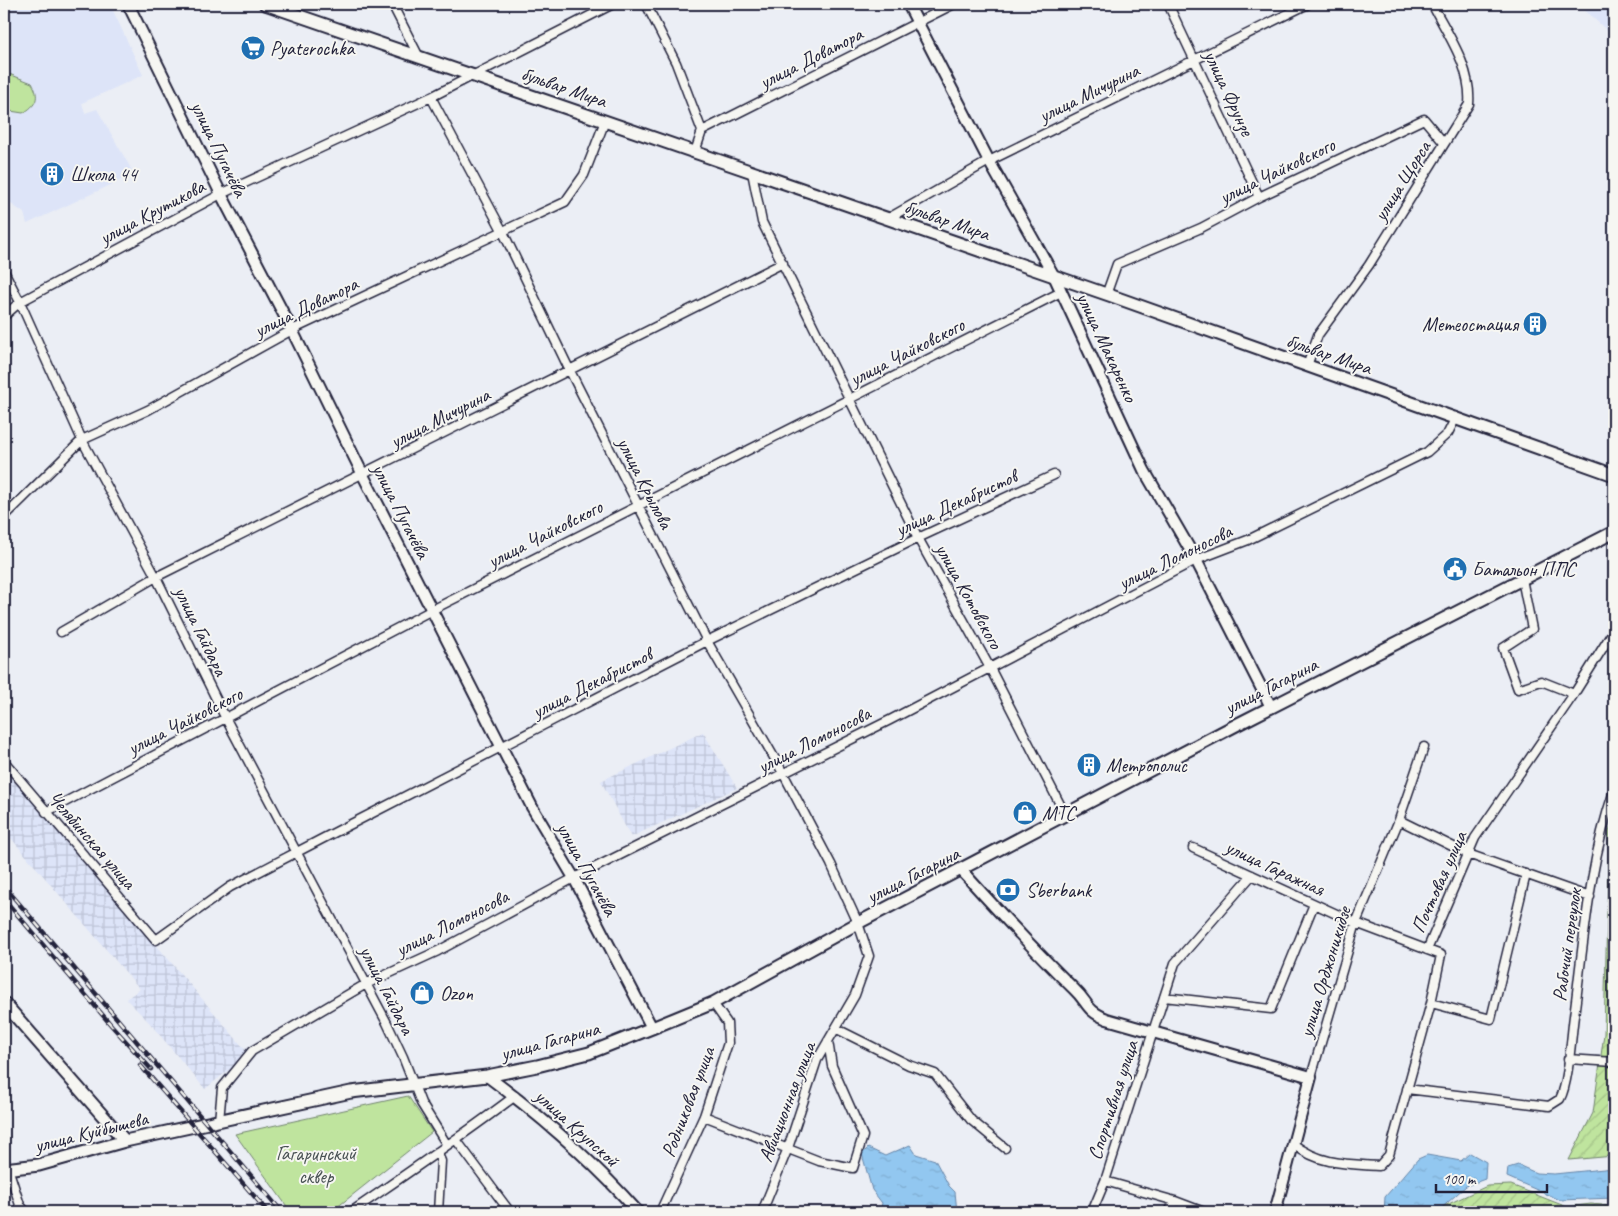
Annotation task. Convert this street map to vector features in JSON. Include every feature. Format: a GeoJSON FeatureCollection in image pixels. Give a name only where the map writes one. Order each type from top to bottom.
{"type":"FeatureCollection","features":[{"type":"Feature","properties":{"kind":"main road","name":"бульвар Мира"},"geometry":{"type":"LineString","coordinates":[[265,4],[1106,294],[1456,417],[1614,475]]}},
{"type":"Feature","properties":{"kind":"main road","name":"улица Гагарина"},"geometry":{"type":"LineString","coordinates":[[186,1128],[351,1092],[487,1076],[589,1053],[713,1003],[858,923],[962,871],[1270,707],[1614,532]]}},
{"type":"Feature","properties":{"kind":"main road"},"geometry":{"type":"LineString","coordinates":[[4,1004],[125,1141]]}},
{"type":"Feature","properties":{"kind":"main road","name":"улица Куйбышева"},"geometry":{"type":"LineString","coordinates":[[6,1169],[39,1164],[125,1141],[186,1128]]}},
{"type":"Feature","properties":{"kind":"street","name":"улица Пугачёва"},"geometry":{"type":"LineString","coordinates":[[128,4],[220,194],[292,330],[362,475],[532,807],[574,878],[652,1028]]}},
{"type":"Feature","properties":{"kind":"street"},"geometry":{"type":"LineString","coordinates":[[392,4],[419,57]]}},
{"type":"Feature","properties":{"kind":"street"},"geometry":{"type":"LineString","coordinates":[[431,97],[613,4]]}},
{"type":"Feature","properties":{"kind":"street"},"geometry":{"type":"LineString","coordinates":[[646,4],[676,63],[702,132],[695,152]]}},
{"type":"Feature","properties":{"kind":"street","name":"улица Макаренко"},"geometry":{"type":"LineString","coordinates":[[908,4],[989,161],[1055,278],[1144,470],[1196,560],[1270,707]]}},
{"type":"Feature","properties":{"kind":"street","name":"улица Доватора"},"geometry":{"type":"LineString","coordinates":[[702,132],[954,4]]}},
{"type":"Feature","properties":{"kind":"street","name":"улица Фрунзе"},"geometry":{"type":"LineString","coordinates":[[1168,4],[1196,59],[1259,197]]}},
{"type":"Feature","properties":{"kind":"street","name":"улица Мичурина"},"geometry":{"type":"LineString","coordinates":[[887,218],[989,161],[1308,4]]}},
{"type":"Feature","properties":{"kind":"street","name":"улица Щорса"},"geometry":{"type":"LineString","coordinates":[[1307,366],[1318,335],[1369,264],[1469,104],[1470,93],[1462,62],[1432,4]]}},
{"type":"Feature","properties":{"kind":"street","name":"улица Крутикова"},"geometry":{"type":"LineString","coordinates":[[4,316],[20,302],[220,194],[431,97]]}},
{"type":"Feature","properties":{"kind":"street","name":"улица Крылова"},"geometry":{"type":"LineString","coordinates":[[431,97],[503,232],[570,371],[707,641],[831,864],[858,923]]}},
{"type":"Feature","properties":{"kind":"street","name":"улица Чайковского"},"geometry":{"type":"LineString","coordinates":[[1106,294],[1117,264],[1201,228],[1259,197],[1424,119],[1444,143]]}},
{"type":"Feature","properties":{"kind":"street","name":"улица Доватора"},"geometry":{"type":"LineString","coordinates":[[4,517],[82,440],[148,410],[292,330],[565,202],[584,175],[605,121]]}},
{"type":"Feature","properties":{"kind":"street","name":"улица Котовского"},"geometry":{"type":"LineString","coordinates":[[752,172],[762,222],[918,538],[990,668],[1066,816]]}},
{"type":"Feature","properties":{"kind":"street","name":"улица Мичурина"},"geometry":{"type":"LineString","coordinates":[[61,632],[156,577],[783,263]]}},
{"type":"Feature","properties":{"kind":"street","name":"улица Гайдара"},"geometry":{"type":"LineString","coordinates":[[4,271],[20,302],[82,440],[156,577],[226,718],[366,984],[403,1057],[421,1103],[447,1145]]}},
{"type":"Feature","properties":{"kind":"street","name":"улица Чайковского"},"geometry":{"type":"LineString","coordinates":[[46,812],[432,610],[1062,292]]}},
{"type":"Feature","properties":{"kind":"street","name":"улица Ломоносова"},"geometry":{"type":"LineString","coordinates":[[219,1121],[222,1088],[252,1051],[366,984],[438,951],[574,878],[990,668],[1196,560],[1248,540],[1427,452],[1448,433],[1456,417]]}},
{"type":"Feature","properties":{"kind":"street","name":"улица Декабристов"},"geometry":{"type":"LineString","coordinates":[[156,940],[230,886],[502,748],[707,641],[918,538],[1054,475]]}},
{"type":"Feature","properties":{"kind":"street"},"geometry":{"type":"LineString","coordinates":[[1522,579],[1532,629],[1503,648],[1518,689],[1541,681],[1574,694]]}},
{"type":"Feature","properties":{"kind":"street","name":"Почтовая улица"},"geometry":{"type":"LineString","coordinates":[[1293,1144],[1304,1152],[1325,1162],[1380,1166],[1389,1155],[1431,1003],[1442,955],[1427,950],[1468,854],[1475,838],[1574,694],[1614,630]]}},
{"type":"Feature","properties":{"kind":"street","name":"улица Орджоникидзе"},"geometry":{"type":"LineString","coordinates":[[1275,1212],[1311,1077],[1356,923],[1399,820],[1424,747]]}},
{"type":"Feature","properties":{"kind":"street","name":"Челябинская улица"},"geometry":{"type":"LineString","coordinates":[[4,762],[156,940]]}},
{"type":"Feature","properties":{"kind":"street","name":"Рабочий переулок"},"geometry":{"type":"LineString","coordinates":[[1407,1089],[1549,1106],[1556,1103],[1562,1095],[1590,897],[1602,827],[1614,791]]}},
{"type":"Feature","properties":{"kind":"street"},"geometry":{"type":"LineString","coordinates":[[1399,820],[1468,854],[1590,897]]}},
{"type":"Feature","properties":{"kind":"street","name":"улица Гаражная"},"geometry":{"type":"LineString","coordinates":[[1193,848],[1356,923],[1427,950]]}},
{"type":"Feature","properties":{"kind":"street"},"geometry":{"type":"LineString","coordinates":[[962,871],[1032,948],[1077,992],[1092,1013],[1311,1077]]}},
{"type":"Feature","properties":{"kind":"street"},"geometry":{"type":"LineString","coordinates":[[1431,1003],[1491,1019],[1526,874]]}},
{"type":"Feature","properties":{"kind":"street","name":"Спортивная улица"},"geometry":{"type":"LineString","coordinates":[[1092,1212],[1105,1182],[1175,963],[1252,875]]}},
{"type":"Feature","properties":{"kind":"street"},"geometry":{"type":"LineString","coordinates":[[1164,997],[1271,1009],[1314,904]]}},
{"type":"Feature","properties":{"kind":"street","name":"Авиационная улица"},"geometry":{"type":"LineString","coordinates":[[762,1212],[788,1148],[817,1060],[837,1029],[855,995],[869,956],[858,923]]}},
{"type":"Feature","properties":{"kind":"street","name":"Родниковая улица"},"geometry":{"type":"LineString","coordinates":[[660,1212],[704,1116],[729,1036],[727,1023],[713,1003]]}},
{"type":"Feature","properties":{"kind":"street"},"geometry":{"type":"LineString","coordinates":[[837,1029],[908,1065],[934,1074],[971,1120],[1005,1148]]}},
{"type":"Feature","properties":{"kind":"street"},"geometry":{"type":"LineString","coordinates":[[704,1116],[819,1161],[853,1168],[863,1136],[832,1066],[828,1041]]}},
{"type":"Feature","properties":{"kind":"street"},"geometry":{"type":"LineString","coordinates":[[1568,1059],[1614,1062]]}},
{"type":"Feature","properties":{"kind":"street","name":"улица Крупской"},"geometry":{"type":"LineString","coordinates":[[487,1076],[514,1096],[573,1146],[616,1186],[638,1212]]}},
{"type":"Feature","properties":{"kind":"street"},"geometry":{"type":"LineString","coordinates":[[351,1212],[447,1145],[457,1141],[514,1096]]}},
{"type":"Feature","properties":{"kind":"street"},"geometry":{"type":"LineString","coordinates":[[457,1141],[510,1212]]}},
{"type":"Feature","properties":{"kind":"street"},"geometry":{"type":"LineString","coordinates":[[438,1152],[441,1161],[438,1212]]}},
{"type":"Feature","properties":{"kind":"street"},"geometry":{"type":"LineString","coordinates":[[6,1169],[20,1205],[26,1212]]}},
{"type":"Feature","properties":{"kind":"street"},"geometry":{"type":"LineString","coordinates":[[1105,1182],[1175,1201],[1204,1212]]}},
{"type":"Feature","properties":{"kind":"street"},"geometry":{"type":"LineString","coordinates":[[1169,1212],[1175,1201]]}},
{"type":"Feature","properties":{"kind":"shaded area"},"geometry":{"type":"Polygon","coordinates":[[[4,4],[110,4],[143,75],[82,103],[85,113],[97,109],[134,174],[27,224],[24,213],[4,199],[4,4]]]}},
{"type":"Feature","properties":{"kind":"shaded area"},"geometry":{"type":"Polygon","coordinates":[[[1614,4],[1614,37],[1579,5],[1614,4]]]}},
{"type":"Feature","properties":{"kind":"shaded area"},"geometry":{"type":"Polygon","coordinates":[[[703,732],[737,788],[631,837],[601,781],[703,732]]]}},
{"type":"Feature","properties":{"kind":"shaded area"},"geometry":{"type":"Polygon","coordinates":[[[4,766],[249,1054],[205,1089],[148,1021],[126,999],[140,989],[4,830],[4,766]]]}},
{"type":"Feature","properties":{"kind":"green space"},"geometry":{"type":"Polygon","coordinates":[[[4,72],[32,83],[36,92],[36,100],[23,113],[4,110],[4,72]]]}},
{"type":"Feature","properties":{"kind":"green space"},"geometry":{"type":"Polygon","coordinates":[[[1614,816],[1614,1156],[1569,1160],[1593,1113],[1604,1034],[1609,831],[1614,816]]]}},
{"type":"Feature","properties":{"kind":"green space","name":"Гагаринский сквер"},"geometry":{"type":"Polygon","coordinates":[[[408,1096],[432,1132],[331,1212],[291,1212],[235,1134],[408,1096]]]}},
{"type":"Feature","properties":{"kind":"green space"},"geometry":{"type":"Polygon","coordinates":[[[1511,1185],[1567,1207],[1591,1204],[1614,1206],[1614,1212],[1439,1212],[1442,1207],[1487,1186],[1511,1185]]]}},
{"type":"Feature","properties":{"kind":"water"},"geometry":{"type":"Polygon","coordinates":[[[910,1145],[916,1154],[935,1160],[949,1186],[955,1192],[957,1212],[880,1212],[882,1203],[872,1190],[862,1154],[868,1148],[885,1156],[910,1145]]]}},
{"type":"Feature","properties":{"kind":"water"},"geometry":{"type":"Polygon","coordinates":[[[1470,1153],[1486,1162],[1485,1179],[1466,1186],[1437,1212],[1384,1212],[1385,1197],[1418,1159],[1427,1155],[1461,1161],[1470,1153]]]}},
{"type":"Feature","properties":{"kind":"water"},"geometry":{"type":"Polygon","coordinates":[[[1518,1165],[1536,1173],[1554,1174],[1614,1168],[1614,1198],[1560,1200],[1507,1177],[1508,1168],[1518,1165]]]}},
{"type":"Feature","properties":{"kind":"railway"},"geometry":{"type":"LineString","coordinates":[[4,886],[282,1212]]}},
{"type":"Feature","properties":{"kind":"railway"},"geometry":{"type":"LineString","coordinates":[[4,899],[151,1069]]}},
{"type":"Feature","properties":{"kind":"railway"},"geometry":{"type":"LineString","coordinates":[[140,1065],[268,1212]]}},
{"type":"Feature","properties":{"kind":"place","name":"Pyaterochka"},"geometry":{"type":"Point","coordinates":[253,48]}},
{"type":"Feature","properties":{"kind":"place","name":"Школа 44"},"geometry":{"type":"Point","coordinates":[52,174]}},
{"type":"Feature","properties":{"kind":"place","name":"Метеостация"},"geometry":{"type":"Point","coordinates":[1535,324]}},
{"type":"Feature","properties":{"kind":"place","name":"Батальон ППС"},"geometry":{"type":"Point","coordinates":[1455,569]}},
{"type":"Feature","properties":{"kind":"place","name":"Метрополис"},"geometry":{"type":"Point","coordinates":[1089,765]}},
{"type":"Feature","properties":{"kind":"place","name":"МТС"},"geometry":{"type":"Point","coordinates":[1025,813]}},
{"type":"Feature","properties":{"kind":"place","name":"Sberbank"},"geometry":{"type":"Point","coordinates":[1008,890]}},
{"type":"Feature","properties":{"kind":"place","name":"Ozon"},"geometry":{"type":"Point","coordinates":[422,993]}}]}
